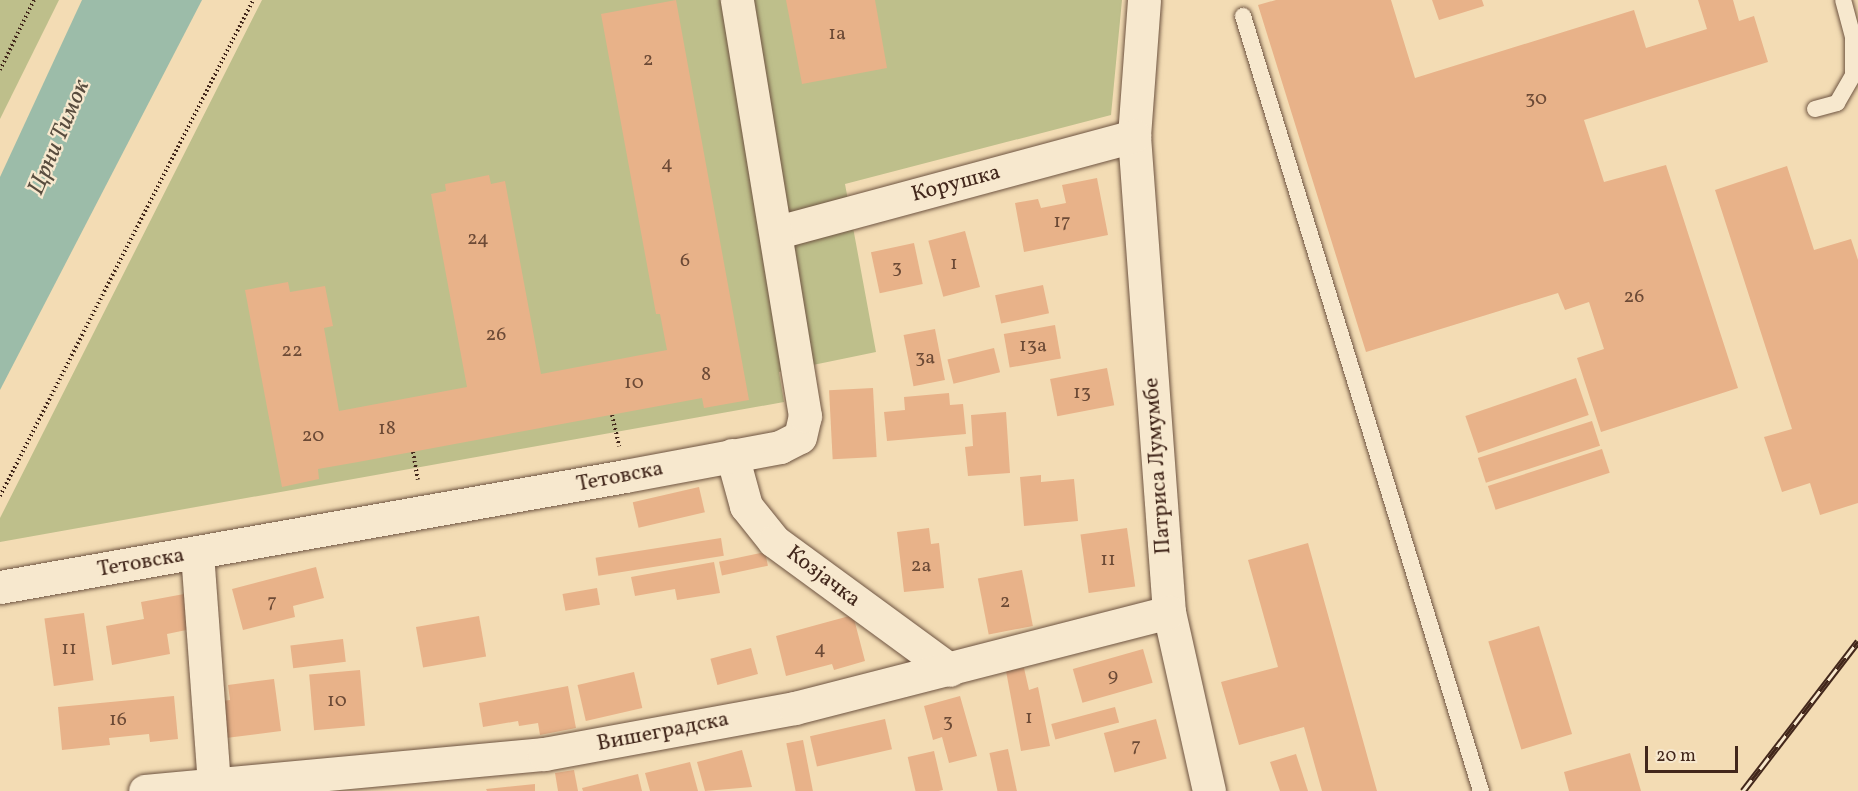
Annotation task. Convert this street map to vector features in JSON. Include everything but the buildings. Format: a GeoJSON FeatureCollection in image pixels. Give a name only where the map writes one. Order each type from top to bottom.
{"type":"FeatureCollection","features":[{"type":"Feature","properties":{"kind":"street","name":"Тетовска"},"geometry":{"type":"LineString","coordinates":[[0,587],[791,444],[805,426],[778,232],[737,0]]}},
{"type":"Feature","properties":{"kind":"street","name":"Патриса Лумумбе"},"geometry":{"type":"LineString","coordinates":[[1144,0],[1134,136],[1169,612],[1209,791]]}},
{"type":"Feature","properties":{"kind":"street","name":"Корушка"},"geometry":{"type":"LineString","coordinates":[[778,232],[1134,136]]}},
{"type":"Feature","properties":{"kind":"street","name":"Козјачка"},"geometry":{"type":"LineString","coordinates":[[732,455],[746,506],[774,541],[950,670]]}},
{"type":"Feature","properties":{"kind":"street"},"geometry":{"type":"LineString","coordinates":[[197,553],[214,784]]}},
{"type":"Feature","properties":{"kind":"street","name":"Вишеградска"},"geometry":{"type":"LineString","coordinates":[[145,791],[214,784],[324,783],[544,754],[795,708],[1169,612]]}},
{"type":"Feature","properties":{"kind":"lane"},"geometry":{"type":"LineString","coordinates":[[1815,109],[1837,103],[1853,75],[1853,37],[1843,0]]}},
{"type":"Feature","properties":{"kind":"lane"},"geometry":{"type":"LineString","coordinates":[[1243,16],[1481,791]]}},
{"type":"Feature","properties":{"kind":"path"},"geometry":{"type":"LineString","coordinates":[[0,70],[34,0]]}},
{"type":"Feature","properties":{"kind":"path"},"geometry":{"type":"LineString","coordinates":[[0,496],[253,0]]}},
{"type":"Feature","properties":{"kind":"green space"},"geometry":{"type":"Polygon","coordinates":[[[0,0],[59,0],[0,119],[0,0]]]}},
{"type":"Feature","properties":{"kind":"green space"},"geometry":{"type":"Polygon","coordinates":[[[262,0],[1122,0],[1111,115],[845,184],[876,352],[779,372],[784,402],[0,542],[0,518],[262,0]]]}},
{"type":"Feature","properties":{"kind":"water","name":"Црни Тимок"},"geometry":{"type":"Polygon","coordinates":[[[82,0],[202,0],[0,390],[0,177],[82,0]]]}},
{"type":"Feature","properties":{"kind":"railway"},"geometry":{"type":"LineString","coordinates":[[1743,791],[1858,641]]}}]}
